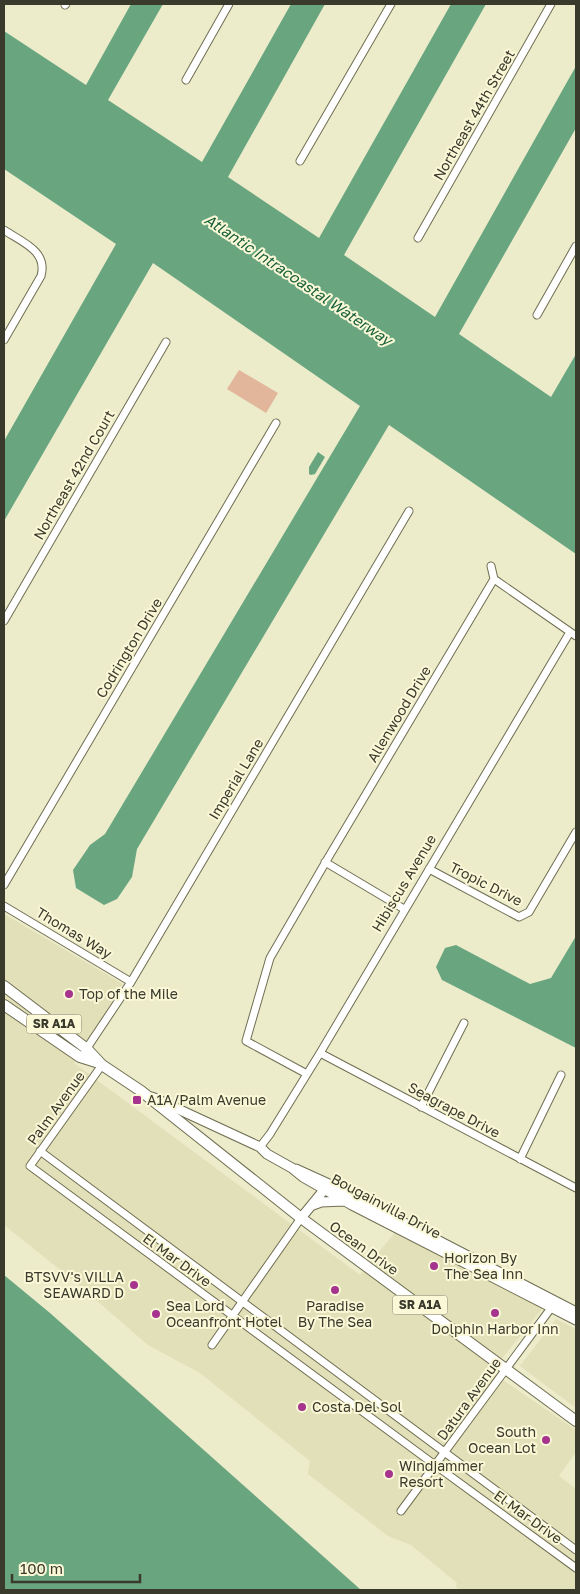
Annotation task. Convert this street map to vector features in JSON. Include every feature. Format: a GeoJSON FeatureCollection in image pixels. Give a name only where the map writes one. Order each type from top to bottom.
{"type":"FeatureCollection","features":[{"type":"Feature","properties":{"kind":"main road","name":"SR A1A"},"geometry":{"type":"LineString","coordinates":[[4,986],[84,1053]]}},
{"type":"Feature","properties":{"kind":"main road","name":"SR A1A"},"geometry":{"type":"LineString","coordinates":[[4,1005],[84,1053],[141,1091]]}},
{"type":"Feature","properties":{"kind":"main road","name":"Ocean Drive"},"geometry":{"type":"LineString","coordinates":[[141,1091],[302,1218],[576,1421]]}},
{"type":"Feature","properties":{"kind":"street"},"geometry":{"type":"LineString","coordinates":[[186,80],[229,4]]}},
{"type":"Feature","properties":{"kind":"street"},"geometry":{"type":"LineString","coordinates":[[300,161],[392,4]]}},
{"type":"Feature","properties":{"kind":"street","name":"Northeast 44th Street"},"geometry":{"type":"LineString","coordinates":[[418,238],[551,4]]}},
{"type":"Feature","properties":{"kind":"street"},"geometry":{"type":"LineString","coordinates":[[4,230],[34,251],[41,258],[43,267],[41,276],[4,340]]}},
{"type":"Feature","properties":{"kind":"street"},"geometry":{"type":"LineString","coordinates":[[538,315],[576,246]]}},
{"type":"Feature","properties":{"kind":"street","name":"Northeast 42nd Court"},"geometry":{"type":"LineString","coordinates":[[4,621],[166,342]]}},
{"type":"Feature","properties":{"kind":"street","name":"Codrington Drive"},"geometry":{"type":"LineString","coordinates":[[4,885],[276,423]]}},
{"type":"Feature","properties":{"kind":"street","name":"Imperial Lane"},"geometry":{"type":"LineString","coordinates":[[84,1053],[131,982],[409,511]]}},
{"type":"Feature","properties":{"kind":"street"},"geometry":{"type":"LineString","coordinates":[[491,566],[494,579],[573,634]]}},
{"type":"Feature","properties":{"kind":"street","name":"Allenwood Drive"},"geometry":{"type":"LineString","coordinates":[[307,1074],[246,1041],[270,958],[494,579]]}},
{"type":"Feature","properties":{"kind":"street","name":"Hibiscus Avenue"},"geometry":{"type":"LineString","coordinates":[[260,1147],[320,1053],[404,909],[573,634]]}},
{"type":"Feature","properties":{"kind":"street","name":"Tropic Drive"},"geometry":{"type":"LineString","coordinates":[[429,869],[519,917],[529,912],[576,832]]}},
{"type":"Feature","properties":{"kind":"street"},"geometry":{"type":"LineString","coordinates":[[325,862],[404,909]]}},
{"type":"Feature","properties":{"kind":"street","name":"Thomas Way"},"geometry":{"type":"LineString","coordinates":[[4,906],[131,982]]}},
{"type":"Feature","properties":{"kind":"street"},"geometry":{"type":"LineString","coordinates":[[421,1107],[464,1023]]}},
{"type":"Feature","properties":{"kind":"street","name":"Seagrape Drive"},"geometry":{"type":"LineString","coordinates":[[320,1053],[576,1188]]}},
{"type":"Feature","properties":{"kind":"street","name":"Palm Avenue"},"geometry":{"type":"LineString","coordinates":[[30,1166],[102,1065]]}},
{"type":"Feature","properties":{"kind":"street"},"geometry":{"type":"LineString","coordinates":[[520,1159],[561,1076]]}},
{"type":"Feature","properties":{"kind":"street","name":"Bougainvilla Drive"},"geometry":{"type":"LineString","coordinates":[[141,1091],[260,1147],[267,1154],[292,1168],[303,1178],[327,1186],[553,1305],[576,1320]]}},
{"type":"Feature","properties":{"kind":"street","name":"El Mar Drive"},"geometry":{"type":"LineString","coordinates":[[40,1151],[576,1550]]}},
{"type":"Feature","properties":{"kind":"street","name":"El Mar Drive"},"geometry":{"type":"LineString","coordinates":[[30,1166],[576,1568]]}},
{"type":"Feature","properties":{"kind":"street"},"geometry":{"type":"LineString","coordinates":[[212,1345],[302,1218],[327,1186]]}},
{"type":"Feature","properties":{"kind":"street","name":"Bougainvilla Drive"},"geometry":{"type":"LineString","coordinates":[[327,1186],[345,1201],[553,1305],[576,1312]]}},
{"type":"Feature","properties":{"kind":"street"},"geometry":{"type":"LineString","coordinates":[[312,1205],[327,1201],[345,1201]]}},
{"type":"Feature","properties":{"kind":"street","name":"Datura Avenue"},"geometry":{"type":"LineString","coordinates":[[402,1511],[553,1305]]}},
{"type":"Feature","properties":{"kind":"shaded area"},"geometry":{"type":"Polygon","coordinates":[[[239,370],[278,393],[266,413],[227,389],[239,370]]]}},
{"type":"Feature","properties":{"kind":"shaded area"},"geometry":{"type":"Polygon","coordinates":[[[4,914],[123,984],[74,1063],[360,1275],[397,1230],[542,1309],[491,1372],[576,1430],[576,1452],[559,1476],[576,1489],[576,1590],[460,1590],[456,1587],[457,1583],[411,1545],[388,1536],[308,1474],[310,1461],[200,1373],[148,1345],[73,1280],[4,1225],[4,914]]]}},
{"type":"Feature","properties":{"kind":"shaded area"},"geometry":{"type":"Polygon","coordinates":[[[556,1319],[576,1329],[576,1408],[520,1366],[556,1319]]]}},
{"type":"Feature","properties":{"kind":"water","name":"Atlantic Intracoastal Waterway"},"geometry":{"type":"Polygon","coordinates":[[[131,4],[163,4],[108,100],[202,162],[291,4],[325,4],[228,177],[319,238],[451,4],[486,4],[344,255],[435,317],[576,66],[576,128],[459,334],[551,397],[576,354],[576,554],[389,425],[137,849],[132,877],[117,899],[104,905],[76,888],[73,870],[90,845],[105,834],[360,406],[153,263],[4,521],[4,441],[116,244],[4,169],[4,31],[86,85],[131,4]]]}},
{"type":"Feature","properties":{"kind":"water"},"geometry":{"type":"Polygon","coordinates":[[[318,452],[325,457],[315,474],[311,475],[309,474],[309,467],[318,452]]]}},
{"type":"Feature","properties":{"kind":"water"},"geometry":{"type":"Polygon","coordinates":[[[576,936],[576,1048],[442,980],[436,967],[445,948],[456,945],[530,984],[551,978],[576,936]]]}},
{"type":"Feature","properties":{"kind":"water"},"geometry":{"type":"Polygon","coordinates":[[[4,1275],[50,1313],[361,1590],[4,1590],[4,1275]]]}},
{"type":"Feature","properties":{"kind":"place","name":"Top of the Mile"},"geometry":{"type":"Point","coordinates":[69,994]}},
{"type":"Feature","properties":{"kind":"place","name":"A1A/Palm Avenue"},"geometry":{"type":"Point","coordinates":[137,1100]}},
{"type":"Feature","properties":{"kind":"place","name":"Horizon By The Sea Inn"},"geometry":{"type":"Point","coordinates":[434,1266]}},
{"type":"Feature","properties":{"kind":"place","name":"BTSVV's VILLA SEAWARD D"},"geometry":{"type":"Point","coordinates":[134,1285]}},
{"type":"Feature","properties":{"kind":"place","name":"Paradise By The Sea"},"geometry":{"type":"Point","coordinates":[335,1290]}},
{"type":"Feature","properties":{"kind":"place","name":"Dolphin Harbor Inn"},"geometry":{"type":"Point","coordinates":[495,1313]}},
{"type":"Feature","properties":{"kind":"place","name":"Sea Lord Oceanfront Hotel"},"geometry":{"type":"Point","coordinates":[156,1314]}},
{"type":"Feature","properties":{"kind":"place","name":"Costa Del Sol"},"geometry":{"type":"Point","coordinates":[302,1407]}},
{"type":"Feature","properties":{"kind":"place","name":"South Ocean Lot"},"geometry":{"type":"Point","coordinates":[546,1440]}},
{"type":"Feature","properties":{"kind":"place","name":"Windjammer Resort"},"geometry":{"type":"Point","coordinates":[389,1474]}}]}
